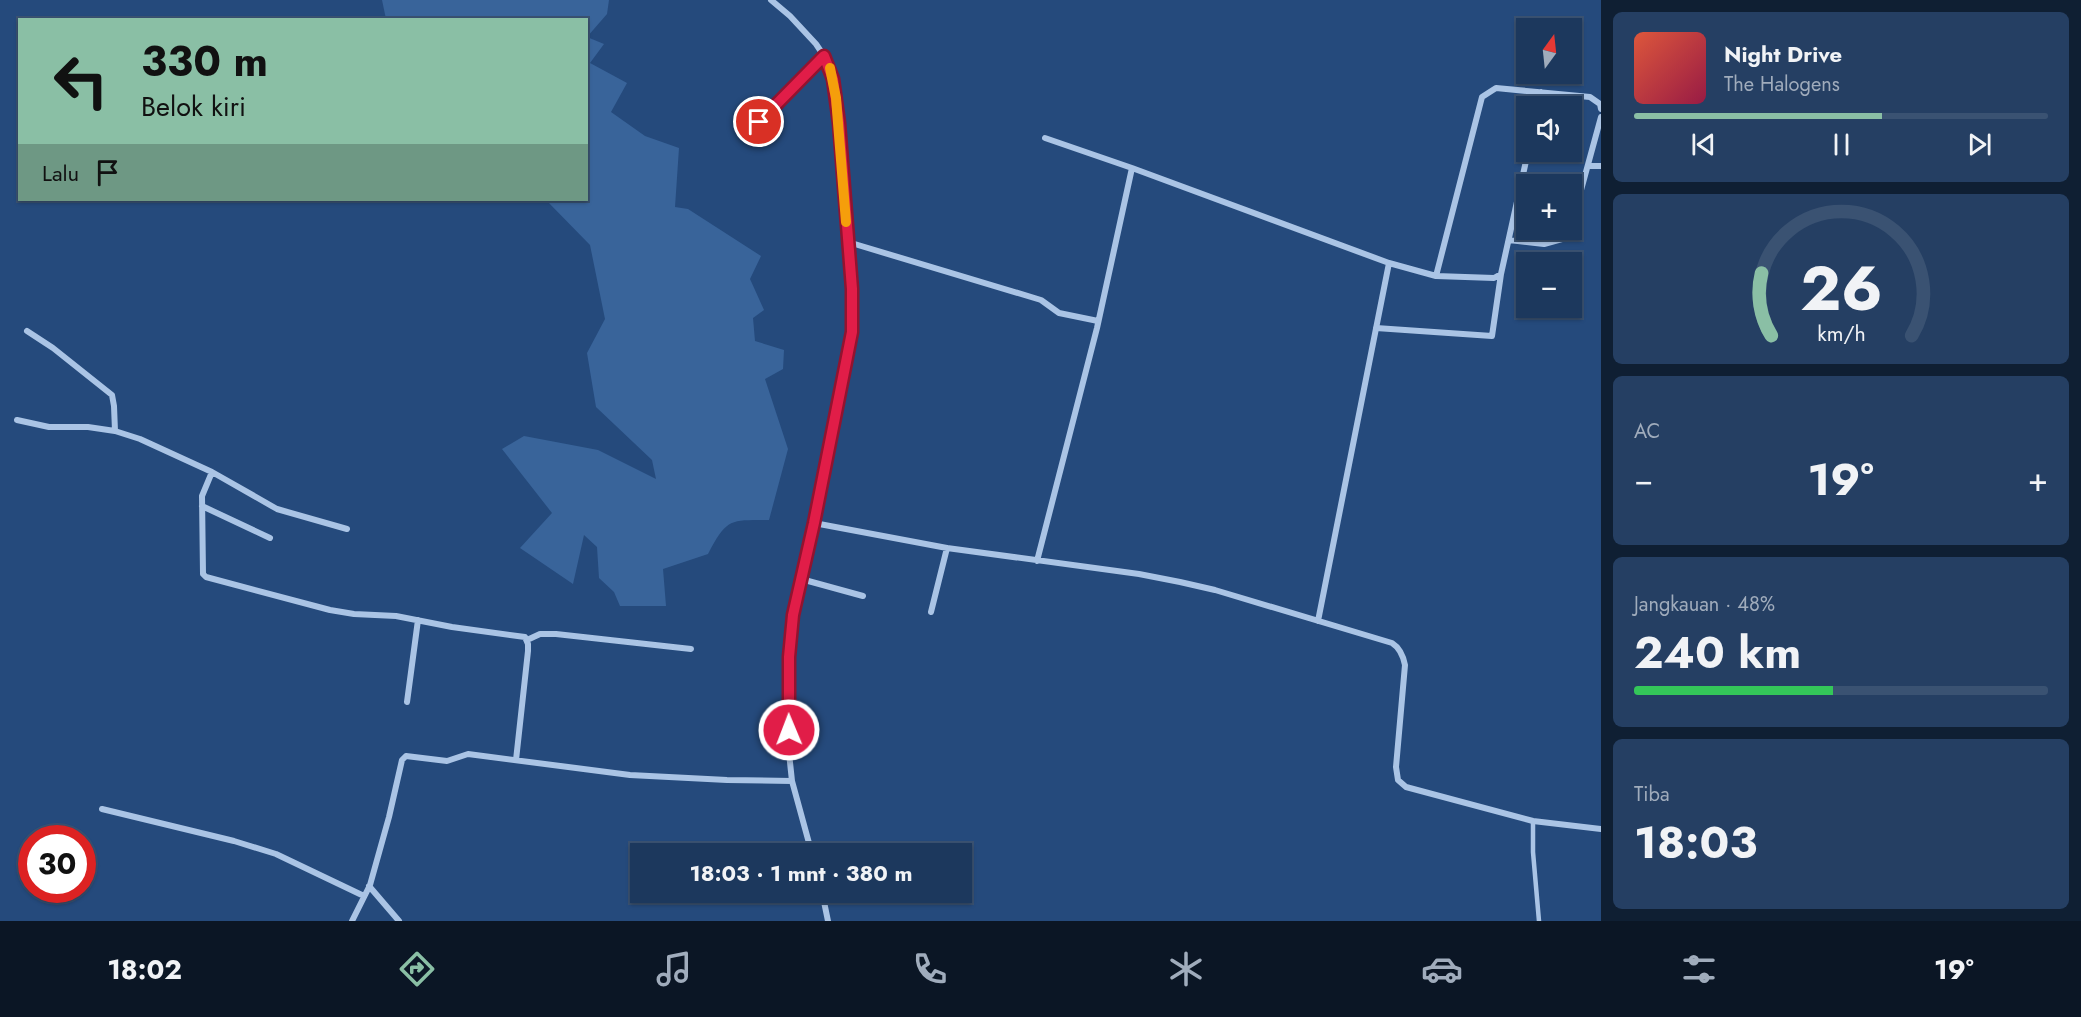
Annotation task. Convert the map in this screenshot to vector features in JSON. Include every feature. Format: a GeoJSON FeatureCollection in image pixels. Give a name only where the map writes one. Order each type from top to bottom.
{"type":"FeatureCollection","features":[{"type":"Feature","properties":{"kind":"street"},"geometry":{"type":"LineString","coordinates":[[771,0],[798,24],[824,56],[833,79],[852,289],[852,332],[793,615],[789,657],[789,753],[792,781],[809,843]]}},
{"type":"Feature","properties":{"kind":"street"},"geometry":{"type":"LineString","coordinates":[[759,122],[824,56]]}},
{"type":"Feature","properties":{"kind":"street"},"geometry":{"type":"LineString","coordinates":[[1436,276],[1482,97],[1496,88],[1541,92],[1590,97],[1600,104],[1601,109]]}},
{"type":"Feature","properties":{"kind":"street"},"geometry":{"type":"LineString","coordinates":[[1540,96],[1541,92]]}},
{"type":"Feature","properties":{"kind":"street"},"geometry":{"type":"LineString","coordinates":[[1582,187],[1601,117]]}},
{"type":"Feature","properties":{"kind":"street"},"geometry":{"type":"LineString","coordinates":[[1045,138],[1389,263],[1436,276],[1494,278],[1501,274]]}},
{"type":"Feature","properties":{"kind":"street"},"geometry":{"type":"LineString","coordinates":[[1376,328],[1492,336],[1501,274],[1526,162]]}},
{"type":"Feature","properties":{"kind":"street"},"geometry":{"type":"LineString","coordinates":[[1588,166],[1601,166]]}},
{"type":"Feature","properties":{"kind":"street"},"geometry":{"type":"LineString","coordinates":[[1037,561],[1098,321],[1132,168]]}},
{"type":"Feature","properties":{"kind":"street"},"geometry":{"type":"LineString","coordinates":[[1509,240],[1544,244],[1558,240]]}},
{"type":"Feature","properties":{"kind":"street"},"geometry":{"type":"LineString","coordinates":[[848,242],[1041,300],[1059,313],[1098,321]]}},
{"type":"Feature","properties":{"kind":"street"},"geometry":{"type":"LineString","coordinates":[[1318,621],[1389,263]]}},
{"type":"Feature","properties":{"kind":"street"},"geometry":{"type":"LineString","coordinates":[[27,331],[53,348],[112,394],[115,431]]}},
{"type":"Feature","properties":{"kind":"street"},"geometry":{"type":"LineString","coordinates":[[17,420],[48,427],[88,427],[115,431],[140,439],[212,472],[277,509],[348,529]]}},
{"type":"Feature","properties":{"kind":"street"},"geometry":{"type":"LineString","coordinates":[[212,472],[202,496],[203,574],[206,577],[354,614],[396,616],[452,627],[518,635],[527,640]]}},
{"type":"Feature","properties":{"kind":"street"},"geometry":{"type":"LineString","coordinates":[[202,506],[270,537]]}},
{"type":"Feature","properties":{"kind":"street"},"geometry":{"type":"LineString","coordinates":[[814,523],[947,548],[1180,582],[1215,590],[1392,643],[1397,646],[1403,656],[1405,665],[1396,767],[1398,780],[1406,787],[1533,821],[1601,829]]}},
{"type":"Feature","properties":{"kind":"street"},"geometry":{"type":"LineString","coordinates":[[931,612],[947,548]]}},
{"type":"Feature","properties":{"kind":"street"},"geometry":{"type":"LineString","coordinates":[[801,579],[862,596]]}},
{"type":"Feature","properties":{"kind":"street"},"geometry":{"type":"LineString","coordinates":[[407,702],[418,620]]}},
{"type":"Feature","properties":{"kind":"street"},"geometry":{"type":"LineString","coordinates":[[527,640],[540,634],[556,634],[690,649]]}},
{"type":"Feature","properties":{"kind":"street"},"geometry":{"type":"LineString","coordinates":[[516,760],[528,651],[527,640]]}},
{"type":"Feature","properties":{"kind":"street"},"geometry":{"type":"LineString","coordinates":[[352,921],[369,886],[402,760],[406,756],[447,761],[468,754],[630,775],[792,781]]}},
{"type":"Feature","properties":{"kind":"street"},"geometry":{"type":"LineString","coordinates":[[102,809],[234,841],[276,854],[364,896]]}},
{"type":"Feature","properties":{"kind":"street"},"geometry":{"type":"LineString","coordinates":[[369,886],[399,921]]}},
{"type":"Feature","properties":{"kind":"street"},"geometry":{"type":"LineString","coordinates":[[824,903],[828,921]]}},
{"type":"Feature","properties":{"kind":"lane"},"geometry":{"type":"LineString","coordinates":[[1533,821],[1533,852],[1539,921]]}},
{"type":"Feature","properties":{"kind":"shaded area"},"geometry":{"type":"Polygon","coordinates":[[[382,0],[609,0],[607,14],[588,36],[588,18],[386,18],[382,0]]]}},
{"type":"Feature","properties":{"kind":"shaded area"},"geometry":{"type":"Polygon","coordinates":[[[588,37],[604,44],[590,63],[627,83],[611,112],[645,136],[679,148],[675,207],[688,209],[761,256],[750,279],[764,310],[753,318],[755,341],[784,350],[783,369],[765,379],[788,449],[769,520],[746,520],[731,524],[725,527],[708,554],[663,569],[666,606],[620,606],[614,592],[599,578],[597,547],[584,535],[573,584],[520,548],[552,513],[502,449],[524,436],[598,450],[656,479],[652,460],[596,407],[587,353],[605,319],[590,245],[547,201],[588,201],[588,37]]]}},
{"type":"Feature","properties":{"kind":"slow traffic"},"geometry":{"type":"LineString","coordinates":[[830,68],[839,123],[846,222]]}},
{"type":"Feature","properties":{"kind":"route"},"geometry":{"type":"LineString","coordinates":[[759,122],[824,56],[833,79],[839,123],[852,289],[852,332],[793,615],[789,657],[789,730]]}}]}
